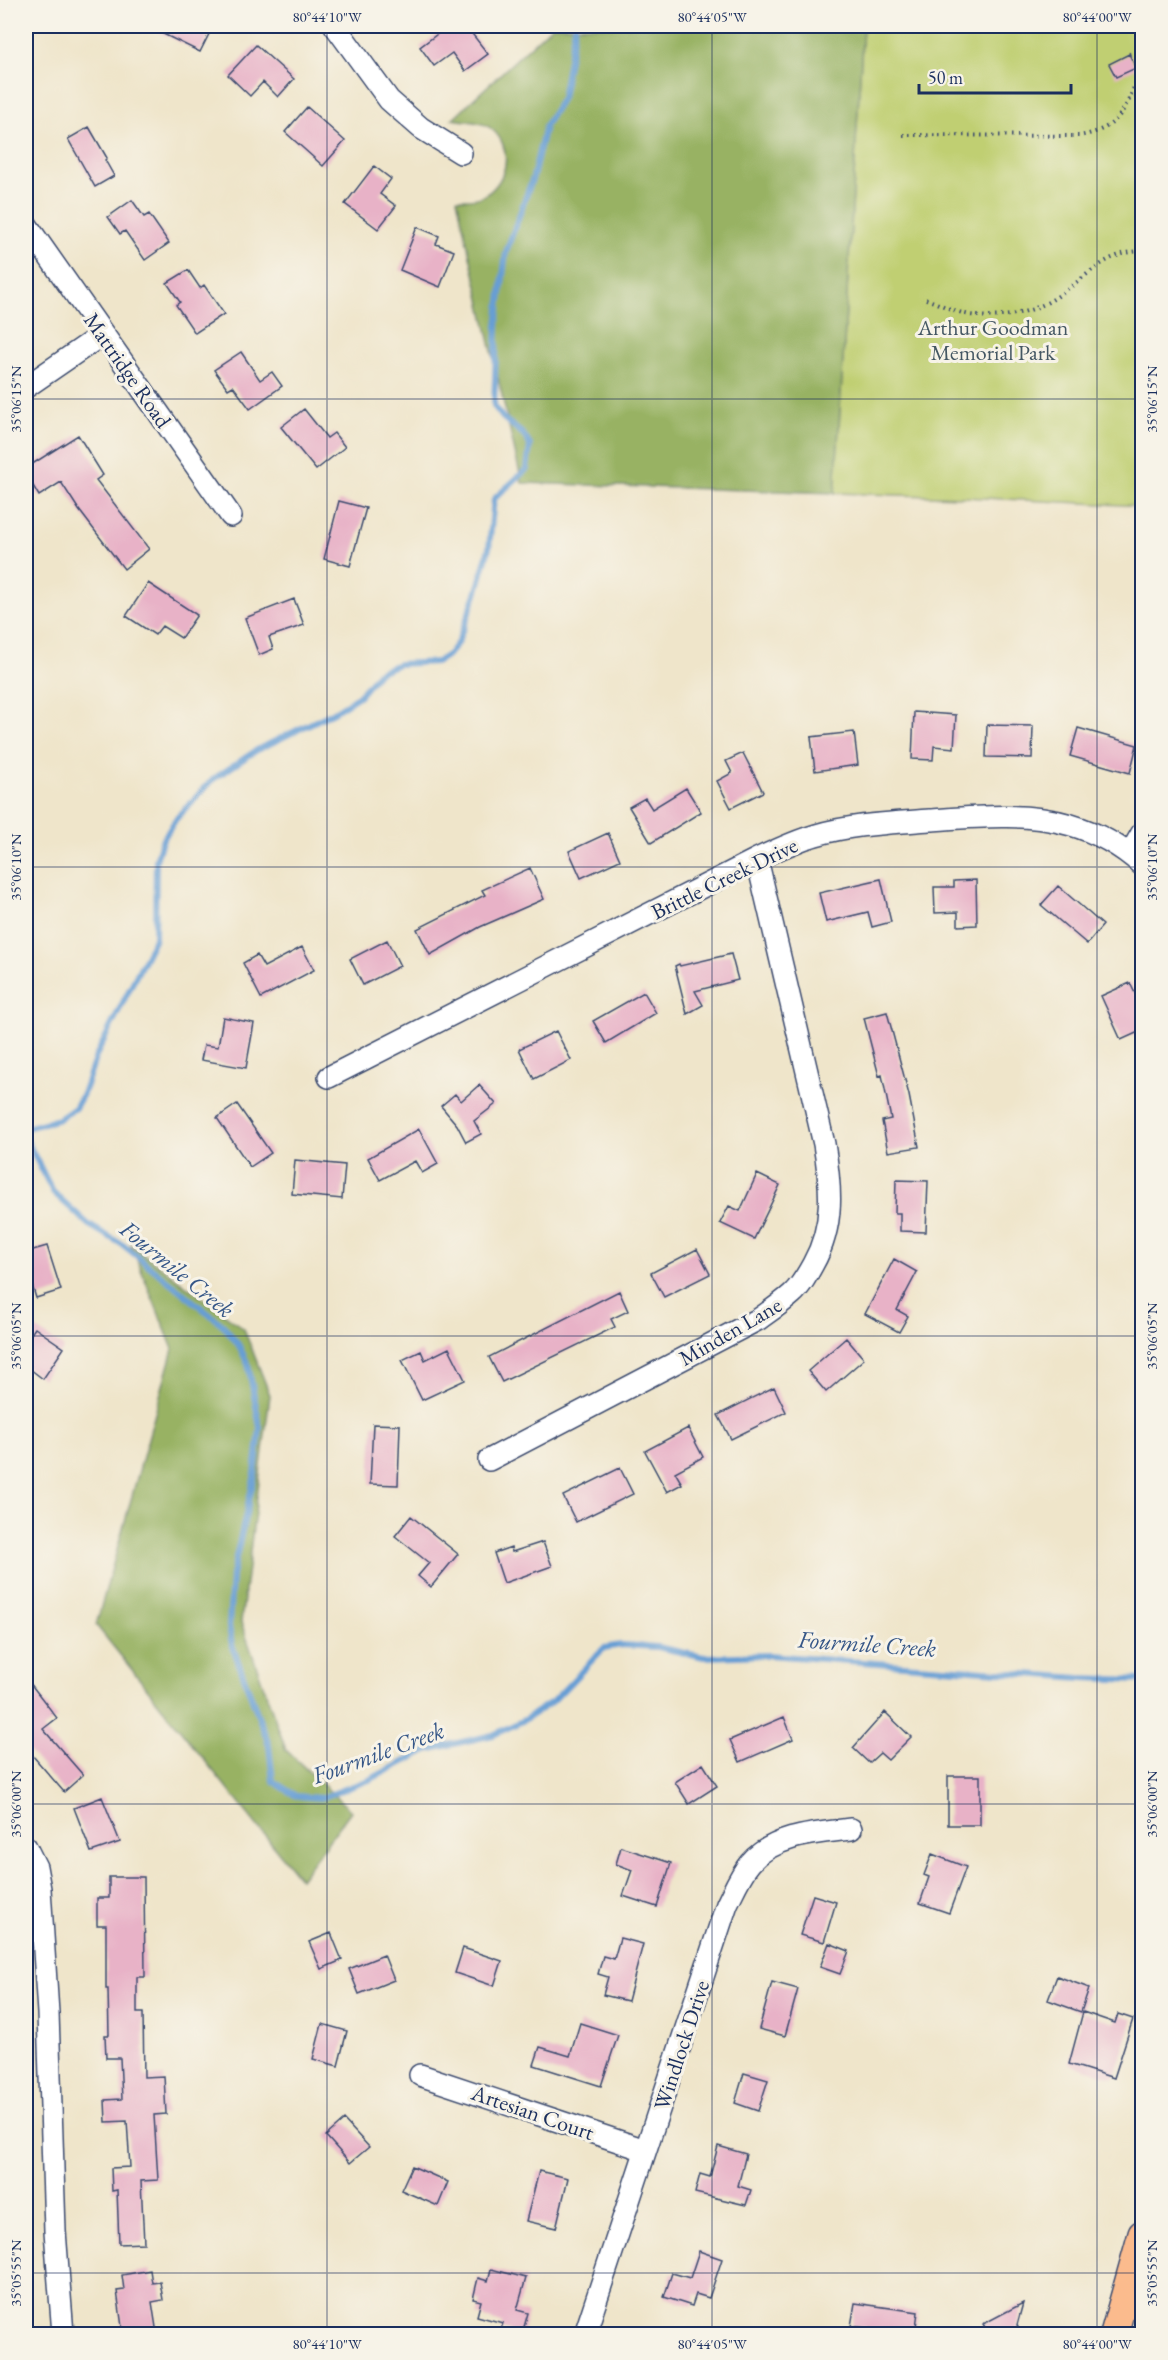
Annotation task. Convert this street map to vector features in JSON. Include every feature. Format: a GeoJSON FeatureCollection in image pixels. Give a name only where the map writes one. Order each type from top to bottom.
{"type":"FeatureCollection","features":[{"type":"Feature","properties":{"kind":"main road"},"geometry":{"type":"LineString","coordinates":[[1114,2334],[1143,2234]]}},
{"type":"Feature","properties":{"kind":"street"},"geometry":{"type":"LineString","coordinates":[[335,26],[389,100],[421,128],[461,153]]}},
{"type":"Feature","properties":{"kind":"street","name":"Mattridge Road"},"geometry":{"type":"LineString","coordinates":[[26,224],[231,516]]}},
{"type":"Feature","properties":{"kind":"street"},"geometry":{"type":"LineString","coordinates":[[26,387],[103,334]]}},
{"type":"Feature","properties":{"kind":"street","name":"Brittle Creek Drive"},"geometry":{"type":"LineString","coordinates":[[329,1077],[788,844],[845,828],[883,823],[976,818],[1043,819],[1096,834],[1136,859]]}},
{"type":"Feature","properties":{"kind":"street"},"geometry":{"type":"LineString","coordinates":[[1136,859],[1143,833]]}},
{"type":"Feature","properties":{"kind":"street","name":"Minden Lane"},"geometry":{"type":"LineString","coordinates":[[489,1460],[759,1319],[793,1294],[805,1280],[818,1256],[828,1230],[831,1210],[830,1180],[824,1144],[757,859]]}},
{"type":"Feature","properties":{"kind":"street","name":"Windlock Drive"},"geometry":{"type":"LineString","coordinates":[[585,2334],[727,1904],[740,1878],[751,1862],[765,1850],[782,1842],[806,1834],[851,1829]]}},
{"type":"Feature","properties":{"kind":"street"},"geometry":{"type":"LineString","coordinates":[[26,1847],[36,1867],[40,1889],[48,2013],[55,2231],[63,2334]]}},
{"type":"Feature","properties":{"kind":"street","name":"Artesian Court"},"geometry":{"type":"LineString","coordinates":[[420,2075],[645,2150]]}},
{"type":"Feature","properties":{"kind":"path"},"geometry":{"type":"LineString","coordinates":[[1129,54],[1143,51]]}},
{"type":"Feature","properties":{"kind":"path"},"geometry":{"type":"LineString","coordinates":[[903,135],[1079,136],[1100,132],[1117,121],[1143,68]]}},
{"type":"Feature","properties":{"kind":"path"},"geometry":{"type":"LineString","coordinates":[[1128,100],[1143,95]]}},
{"type":"Feature","properties":{"kind":"path"},"geometry":{"type":"LineString","coordinates":[[926,299],[969,315],[1000,317],[1029,311],[1058,296],[1084,274],[1104,262],[1125,253],[1143,251]]}},
{"type":"Feature","properties":{"kind":"green space"},"geometry":{"type":"Polygon","coordinates":[[[552,26],[863,26],[835,493],[522,483],[457,199],[479,198],[493,189],[503,172],[505,152],[497,134],[486,125],[452,119],[552,26]]]}},
{"type":"Feature","properties":{"kind":"green space","name":"Arthur Goodman Memorial Park"},"geometry":{"type":"Polygon","coordinates":[[[863,26],[1142,26],[1142,506],[835,493],[863,26]]]}},
{"type":"Feature","properties":{"kind":"green space"},"geometry":{"type":"Polygon","coordinates":[[[131,1245],[244,1329],[270,1395],[241,1622],[286,1750],[351,1811],[300,1879],[96,1625],[173,1349],[131,1245]]]}},
{"type":"Feature","properties":{"kind":"building"},"geometry":{"type":"Polygon","coordinates":[[[147,26],[213,26],[200,52],[147,26]]]}},
{"type":"Feature","properties":{"kind":"building"},"geometry":{"type":"Polygon","coordinates":[[[448,26],[466,26],[488,54],[465,71],[452,53],[434,66],[420,47],[448,26]]]}},
{"type":"Feature","properties":{"kind":"building"},"geometry":{"type":"Polygon","coordinates":[[[256,45],[294,79],[278,97],[263,82],[250,96],[228,75],[256,45]]]}},
{"type":"Feature","properties":{"kind":"building"},"geometry":{"type":"Polygon","coordinates":[[[1129,54],[1136,68],[1116,77],[1109,64],[1129,54]]]}},
{"type":"Feature","properties":{"kind":"building"},"geometry":{"type":"Polygon","coordinates":[[[307,107],[345,141],[323,166],[285,132],[307,107]]]}},
{"type":"Feature","properties":{"kind":"building"},"geometry":{"type":"Polygon","coordinates":[[[89,127],[107,158],[105,160],[114,176],[95,187],[68,139],[89,127]]]}},
{"type":"Feature","properties":{"kind":"building"},"geometry":{"type":"Polygon","coordinates":[[[374,166],[391,179],[380,194],[396,206],[378,229],[345,204],[374,166]]]}},
{"type":"Feature","properties":{"kind":"building"},"geometry":{"type":"Polygon","coordinates":[[[132,200],[144,217],[149,214],[169,243],[145,260],[125,231],[120,234],[108,217],[132,200]]]}},
{"type":"Feature","properties":{"kind":"building"},"geometry":{"type":"Polygon","coordinates":[[[417,227],[439,236],[436,244],[454,251],[440,287],[400,270],[417,227]]]}},
{"type":"Feature","properties":{"kind":"building"},"geometry":{"type":"Polygon","coordinates":[[[188,270],[200,288],[204,285],[224,314],[195,333],[176,305],[180,302],[167,283],[188,270]]]}},
{"type":"Feature","properties":{"kind":"building"},"geometry":{"type":"Polygon","coordinates":[[[241,352],[260,380],[272,372],[282,386],[250,409],[233,386],[228,389],[214,370],[241,352]]]}},
{"type":"Feature","properties":{"kind":"building"},"geometry":{"type":"Polygon","coordinates":[[[304,409],[327,438],[334,433],[345,447],[316,470],[281,427],[304,409]]]}},
{"type":"Feature","properties":{"kind":"building"},"geometry":{"type":"Polygon","coordinates":[[[78,435],[103,475],[96,480],[149,549],[124,569],[79,510],[61,482],[39,496],[26,474],[26,468],[78,435]]]}},
{"type":"Feature","properties":{"kind":"building"},"geometry":{"type":"Polygon","coordinates":[[[339,501],[366,508],[350,566],[324,559],[339,501]]]}},
{"type":"Feature","properties":{"kind":"building"},"geometry":{"type":"Polygon","coordinates":[[[148,583],[197,615],[181,638],[162,626],[155,635],[126,616],[148,583]]]}},
{"type":"Feature","properties":{"kind":"building"},"geometry":{"type":"Polygon","coordinates":[[[294,599],[304,625],[269,637],[273,649],[259,655],[245,618],[294,599]]]}},
{"type":"Feature","properties":{"kind":"building"},"geometry":{"type":"Polygon","coordinates":[[[914,712],[956,715],[954,748],[934,746],[933,760],[912,759],[914,712]]]}},
{"type":"Feature","properties":{"kind":"building"},"geometry":{"type":"Polygon","coordinates":[[[987,725],[1033,726],[1032,758],[986,757],[987,725]]]}},
{"type":"Feature","properties":{"kind":"building"},"geometry":{"type":"Polygon","coordinates":[[[1078,728],[1137,745],[1130,773],[1070,756],[1078,728]]]}},
{"type":"Feature","properties":{"kind":"building"},"geometry":{"type":"Polygon","coordinates":[[[854,732],[858,765],[815,771],[811,737],[854,732]]]}},
{"type":"Feature","properties":{"kind":"building"},"geometry":{"type":"Polygon","coordinates":[[[743,753],[763,792],[731,808],[717,781],[732,773],[726,761],[743,753]]]}},
{"type":"Feature","properties":{"kind":"building"},"geometry":{"type":"Polygon","coordinates":[[[686,788],[701,812],[651,843],[629,807],[645,798],[652,809],[686,788]]]}},
{"type":"Feature","properties":{"kind":"building"},"geometry":{"type":"Polygon","coordinates":[[[608,833],[620,860],[581,878],[569,851],[608,833]]]}},
{"type":"Feature","properties":{"kind":"building"},"geometry":{"type":"Polygon","coordinates":[[[530,868],[544,899],[480,927],[430,955],[417,929],[485,895],[482,890],[530,868]]]}},
{"type":"Feature","properties":{"kind":"building"},"geometry":{"type":"Polygon","coordinates":[[[881,879],[891,922],[872,927],[868,912],[826,922],[819,893],[881,879]]]}},
{"type":"Feature","properties":{"kind":"building"},"geometry":{"type":"Polygon","coordinates":[[[976,880],[977,925],[958,926],[958,912],[935,913],[934,887],[954,887],[954,881],[976,880]]]}},
{"type":"Feature","properties":{"kind":"building"},"geometry":{"type":"Polygon","coordinates":[[[1058,886],[1103,925],[1087,944],[1041,905],[1058,886]]]}},
{"type":"Feature","properties":{"kind":"building"},"geometry":{"type":"Polygon","coordinates":[[[387,940],[400,966],[363,985],[350,959],[387,940]]]}},
{"type":"Feature","properties":{"kind":"building"},"geometry":{"type":"Polygon","coordinates":[[[302,947],[314,970],[261,998],[243,963],[257,955],[264,967],[302,947]]]}},
{"type":"Feature","properties":{"kind":"building"},"geometry":{"type":"Polygon","coordinates":[[[731,954],[738,980],[695,991],[703,1005],[687,1014],[675,966],[731,954]]]}},
{"type":"Feature","properties":{"kind":"building"},"geometry":{"type":"Polygon","coordinates":[[[1130,983],[1143,1010],[1143,1030],[1121,1040],[1101,996],[1130,983]]]}},
{"type":"Feature","properties":{"kind":"building"},"geometry":{"type":"Polygon","coordinates":[[[644,992],[656,1013],[606,1043],[593,1021],[644,992]]]}},
{"type":"Feature","properties":{"kind":"building"},"geometry":{"type":"Polygon","coordinates":[[[887,1012],[909,1095],[919,1147],[888,1152],[882,1121],[891,1119],[882,1075],[879,1076],[864,1018],[887,1012]]]}},
{"type":"Feature","properties":{"kind":"building"},"geometry":{"type":"Polygon","coordinates":[[[223,1017],[254,1023],[246,1068],[201,1060],[204,1045],[218,1047],[223,1017]]]}},
{"type":"Feature","properties":{"kind":"building"},"geometry":{"type":"Polygon","coordinates":[[[556,1031],[571,1060],[534,1079],[519,1049],[556,1031]]]}},
{"type":"Feature","properties":{"kind":"building"},"geometry":{"type":"Polygon","coordinates":[[[479,1085],[496,1104],[474,1121],[481,1134],[466,1142],[457,1125],[441,1106],[455,1094],[461,1101],[479,1085]]]}},
{"type":"Feature","properties":{"kind":"building"},"geometry":{"type":"Polygon","coordinates":[[[237,1104],[271,1153],[250,1167],[217,1118],[237,1104]]]}},
{"type":"Feature","properties":{"kind":"building"},"geometry":{"type":"Polygon","coordinates":[[[419,1129],[438,1164],[422,1173],[415,1161],[380,1180],[368,1158],[419,1129]]]}},
{"type":"Feature","properties":{"kind":"building"},"geometry":{"type":"Polygon","coordinates":[[[295,1160],[345,1165],[342,1199],[292,1194],[295,1160]]]}},
{"type":"Feature","properties":{"kind":"building"},"geometry":{"type":"Polygon","coordinates":[[[757,1174],[780,1185],[754,1239],[720,1223],[729,1206],[740,1211],[757,1174]]]}},
{"type":"Feature","properties":{"kind":"building"},"geometry":{"type":"Polygon","coordinates":[[[896,1180],[928,1181],[926,1232],[900,1231],[900,1213],[895,1213],[896,1180]]]}},
{"type":"Feature","properties":{"kind":"building"},"geometry":{"type":"Polygon","coordinates":[[[47,1246],[61,1290],[36,1298],[26,1266],[26,1252],[47,1246]]]}},
{"type":"Feature","properties":{"kind":"building"},"geometry":{"type":"Polygon","coordinates":[[[697,1249],[710,1274],[664,1297],[651,1273],[697,1249]]]}},
{"type":"Feature","properties":{"kind":"building"},"geometry":{"type":"Polygon","coordinates":[[[894,1259],[917,1272],[897,1310],[908,1316],[899,1332],[865,1314],[894,1259]]]}},
{"type":"Feature","properties":{"kind":"building"},"geometry":{"type":"Polygon","coordinates":[[[619,1291],[628,1311],[611,1319],[615,1327],[502,1382],[489,1357],[619,1291]]]}},
{"type":"Feature","properties":{"kind":"building"},"geometry":{"type":"Polygon","coordinates":[[[35,1328],[64,1348],[43,1379],[26,1366],[26,1341],[35,1328]]]}},
{"type":"Feature","properties":{"kind":"building"},"geometry":{"type":"Polygon","coordinates":[[[846,1338],[864,1359],[826,1392],[808,1371],[846,1338]]]}},
{"type":"Feature","properties":{"kind":"building"},"geometry":{"type":"Polygon","coordinates":[[[449,1348],[465,1380],[422,1400],[402,1360],[421,1351],[425,1360],[449,1348]]]}},
{"type":"Feature","properties":{"kind":"building"},"geometry":{"type":"Polygon","coordinates":[[[774,1387],[786,1412],[731,1439],[718,1415],[774,1387]]]}},
{"type":"Feature","properties":{"kind":"building"},"geometry":{"type":"Polygon","coordinates":[[[373,1424],[400,1425],[398,1485],[370,1484],[373,1424]]]}},
{"type":"Feature","properties":{"kind":"building"},"geometry":{"type":"Polygon","coordinates":[[[688,1428],[703,1457],[675,1472],[682,1484],[667,1492],[645,1451],[688,1428]]]}},
{"type":"Feature","properties":{"kind":"building"},"geometry":{"type":"Polygon","coordinates":[[[620,1468],[633,1494],[576,1522],[563,1496],[620,1468]]]}},
{"type":"Feature","properties":{"kind":"building"},"geometry":{"type":"Polygon","coordinates":[[[411,1516],[458,1554],[431,1587],[418,1576],[429,1563],[395,1536],[411,1516]]]}},
{"type":"Feature","properties":{"kind":"building"},"geometry":{"type":"Polygon","coordinates":[[[543,1542],[552,1566],[504,1583],[494,1553],[511,1547],[512,1552],[543,1542]]]}},
{"type":"Feature","properties":{"kind":"building"},"geometry":{"type":"Polygon","coordinates":[[[26,1678],[57,1718],[43,1729],[83,1775],[64,1792],[26,1748],[26,1678]]]}},
{"type":"Feature","properties":{"kind":"building"},"geometry":{"type":"Polygon","coordinates":[[[885,1712],[911,1737],[888,1760],[880,1753],[869,1763],[853,1748],[885,1712]]]}},
{"type":"Feature","properties":{"kind":"building"},"geometry":{"type":"Polygon","coordinates":[[[784,1717],[793,1739],[740,1762],[730,1740],[784,1717]]]}},
{"type":"Feature","properties":{"kind":"building"},"geometry":{"type":"Polygon","coordinates":[[[703,1764],[717,1786],[689,1804],[675,1782],[703,1764]]]}},
{"type":"Feature","properties":{"kind":"building"},"geometry":{"type":"Polygon","coordinates":[[[948,1776],[980,1776],[980,1825],[948,1825],[948,1776]]]}},
{"type":"Feature","properties":{"kind":"building"},"geometry":{"type":"Polygon","coordinates":[[[102,1797],[120,1842],[91,1852],[74,1808],[102,1797]]]}},
{"type":"Feature","properties":{"kind":"building"},"geometry":{"type":"Polygon","coordinates":[[[621,1847],[671,1863],[657,1907],[623,1896],[632,1870],[616,1864],[621,1847]]]}},
{"type":"Feature","properties":{"kind":"building"},"geometry":{"type":"Polygon","coordinates":[[[932,1854],[966,1867],[949,1913],[920,1903],[929,1877],[924,1875],[932,1854]]]}},
{"type":"Feature","properties":{"kind":"building"},"geometry":{"type":"Polygon","coordinates":[[[109,1877],[144,1877],[145,1977],[137,1977],[137,2013],[143,2013],[144,2077],[164,2076],[166,2114],[154,2115],[158,2180],[141,2181],[144,2243],[119,2244],[117,2190],[112,2191],[111,2168],[130,2167],[127,2121],[106,2122],[105,2100],[122,2099],[120,2058],[106,2058],[105,2035],[109,2035],[106,1925],[97,1925],[97,1898],[109,1898],[109,1877]]]}},
{"type":"Feature","properties":{"kind":"building"},"geometry":{"type":"Polygon","coordinates":[[[813,1895],[836,1902],[824,1942],[800,1935],[813,1895]]]}},
{"type":"Feature","properties":{"kind":"building"},"geometry":{"type":"Polygon","coordinates":[[[331,1933],[342,1960],[321,1969],[309,1942],[331,1933]]]}},
{"type":"Feature","properties":{"kind":"building"},"geometry":{"type":"Polygon","coordinates":[[[620,1938],[643,1944],[628,2001],[603,1995],[608,1977],[598,1974],[603,1956],[614,1959],[620,1938]]]}},
{"type":"Feature","properties":{"kind":"building"},"geometry":{"type":"Polygon","coordinates":[[[829,1943],[849,1951],[840,1974],[820,1967],[829,1943]]]}},
{"type":"Feature","properties":{"kind":"building"},"geometry":{"type":"Polygon","coordinates":[[[463,1948],[502,1961],[494,1986],[455,1973],[463,1948]]]}},
{"type":"Feature","properties":{"kind":"building"},"geometry":{"type":"Polygon","coordinates":[[[384,1955],[394,1980],[359,1994],[349,1969],[384,1955]]]}},
{"type":"Feature","properties":{"kind":"building"},"geometry":{"type":"Polygon","coordinates":[[[1057,1976],[1089,1988],[1081,2012],[1048,2000],[1057,1976]]]}},
{"type":"Feature","properties":{"kind":"building"},"geometry":{"type":"Polygon","coordinates":[[[772,1982],[798,1989],[785,2036],[759,2029],[772,1982]]]}},
{"type":"Feature","properties":{"kind":"building"},"geometry":{"type":"Polygon","coordinates":[[[1083,2012],[1115,2023],[1118,2014],[1133,2019],[1114,2078],[1069,2064],[1083,2012]]]}},
{"type":"Feature","properties":{"kind":"building"},"geometry":{"type":"Polygon","coordinates":[[[580,2023],[618,2035],[601,2086],[534,2065],[540,2047],[570,2056],[580,2023]]]}},
{"type":"Feature","properties":{"kind":"building"},"geometry":{"type":"Polygon","coordinates":[[[322,2024],[347,2031],[338,2066],[313,2059],[322,2024]]]}},
{"type":"Feature","properties":{"kind":"building"},"geometry":{"type":"Polygon","coordinates":[[[744,2073],[768,2080],[758,2111],[735,2103],[744,2073]]]}},
{"type":"Feature","properties":{"kind":"building"},"geometry":{"type":"Polygon","coordinates":[[[344,2120],[369,2147],[350,2163],[326,2136],[344,2120]]]}},
{"type":"Feature","properties":{"kind":"building"},"geometry":{"type":"Polygon","coordinates":[[[718,2146],[746,2154],[738,2186],[751,2190],[746,2205],[695,2193],[700,2174],[710,2177],[718,2146]]]}},
{"type":"Feature","properties":{"kind":"building"},"geometry":{"type":"Polygon","coordinates":[[[412,2166],[448,2182],[438,2206],[401,2190],[412,2166]]]}},
{"type":"Feature","properties":{"kind":"building"},"geometry":{"type":"Polygon","coordinates":[[[539,2171],[568,2178],[556,2228],[526,2221],[539,2171]]]}},
{"type":"Feature","properties":{"kind":"building"},"geometry":{"type":"Polygon","coordinates":[[[699,2251],[722,2259],[709,2298],[696,2294],[692,2306],[664,2297],[672,2273],[690,2278],[699,2251]]]}},
{"type":"Feature","properties":{"kind":"building"},"geometry":{"type":"Polygon","coordinates":[[[491,2269],[526,2278],[517,2310],[528,2313],[522,2334],[501,2329],[503,2323],[477,2316],[481,2301],[473,2299],[478,2278],[488,2281],[491,2269]]]}},
{"type":"Feature","properties":{"kind":"building"},"geometry":{"type":"Polygon","coordinates":[[[150,2270],[152,2283],[160,2282],[163,2300],[152,2302],[157,2334],[123,2334],[117,2291],[124,2290],[122,2275],[150,2270]]]}},
{"type":"Feature","properties":{"kind":"building"},"geometry":{"type":"Polygon","coordinates":[[[855,2303],[918,2312],[915,2334],[851,2326],[855,2303]]]}},
{"type":"Feature","properties":{"kind":"building"},"geometry":{"type":"Polygon","coordinates":[[[1023,2303],[1017,2325],[1021,2334],[989,2334],[983,2324],[1023,2303]]]}},
{"type":"Feature","properties":{"kind":"waterway"},"geometry":{"type":"LineString","coordinates":[[26,1128],[59,1119],[75,1108],[83,1094],[96,1056],[155,938],[156,860],[162,841],[176,819],[212,780],[257,750],[334,712],[359,696],[379,672],[399,664],[437,662],[449,654],[458,642],[477,591],[489,548],[494,499],[527,469],[530,445],[523,434],[503,418],[494,406],[497,326],[506,252],[533,177],[545,126],[562,98],[575,26]]}},
{"type":"Feature","properties":{"kind":"waterway","name":"Fourmile Creek"},"geometry":{"type":"LineString","coordinates":[[26,1139],[53,1192],[89,1225],[123,1245],[223,1325],[238,1344],[248,1364],[260,1428],[255,1474],[232,1575],[229,1626],[232,1645],[269,1745],[273,1781],[296,1796],[321,1798],[369,1780],[427,1750],[493,1735],[524,1720],[553,1701],[604,1648],[621,1645],[657,1647],[704,1657],[768,1655],[1080,1678],[1142,1680]]}}]}
